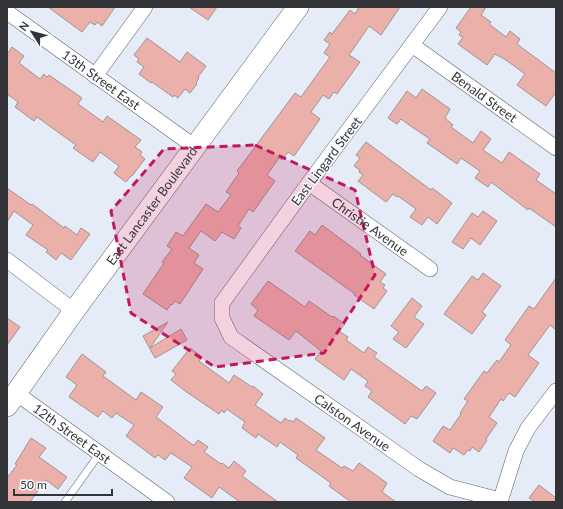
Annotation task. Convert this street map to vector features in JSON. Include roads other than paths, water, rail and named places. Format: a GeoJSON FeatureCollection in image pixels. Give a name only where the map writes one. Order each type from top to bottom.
{"type":"FeatureCollection","features":[{"type":"Feature","properties":{"kind":"main road","name":"East Lancaster Boulevard"},"geometry":{"type":"LineString","coordinates":[[12,399],[74,311],[298,7]]}},
{"type":"Feature","properties":{"kind":"street"},"geometry":{"type":"LineString","coordinates":[[95,76],[145,7]]}},
{"type":"Feature","properties":{"kind":"street","name":"East Lingard Street"},"geometry":{"type":"LineString","coordinates":[[222,318],[222,303],[440,7]]}},
{"type":"Feature","properties":{"kind":"street","name":"13th Street East"},"geometry":{"type":"LineString","coordinates":[[7,12],[195,148]]}},
{"type":"Feature","properties":{"kind":"street","name":"Benald Street"},"geometry":{"type":"LineString","coordinates":[[412,45],[556,148]]}},
{"type":"Feature","properties":{"kind":"street","name":"Christie Avenue"},"geometry":{"type":"LineString","coordinates":[[309,183],[430,269]]}},
{"type":"Feature","properties":{"kind":"street"},"geometry":{"type":"LineString","coordinates":[[7,260],[74,311]]}},
{"type":"Feature","properties":{"kind":"street","name":"Calston Avenue"},"geometry":{"type":"LineString","coordinates":[[222,318],[231,337],[418,470],[450,487],[500,501]]}},
{"type":"Feature","properties":{"kind":"street"},"geometry":{"type":"LineString","coordinates":[[500,501],[516,451],[528,428],[556,391]]}},
{"type":"Feature","properties":{"kind":"street","name":"12th Street East"},"geometry":{"type":"LineString","coordinates":[[12,399],[100,453],[167,502]]}},
{"type":"Feature","properties":{"kind":"lane"},"geometry":{"type":"LineString","coordinates":[[65,502],[100,453]]}}]}
